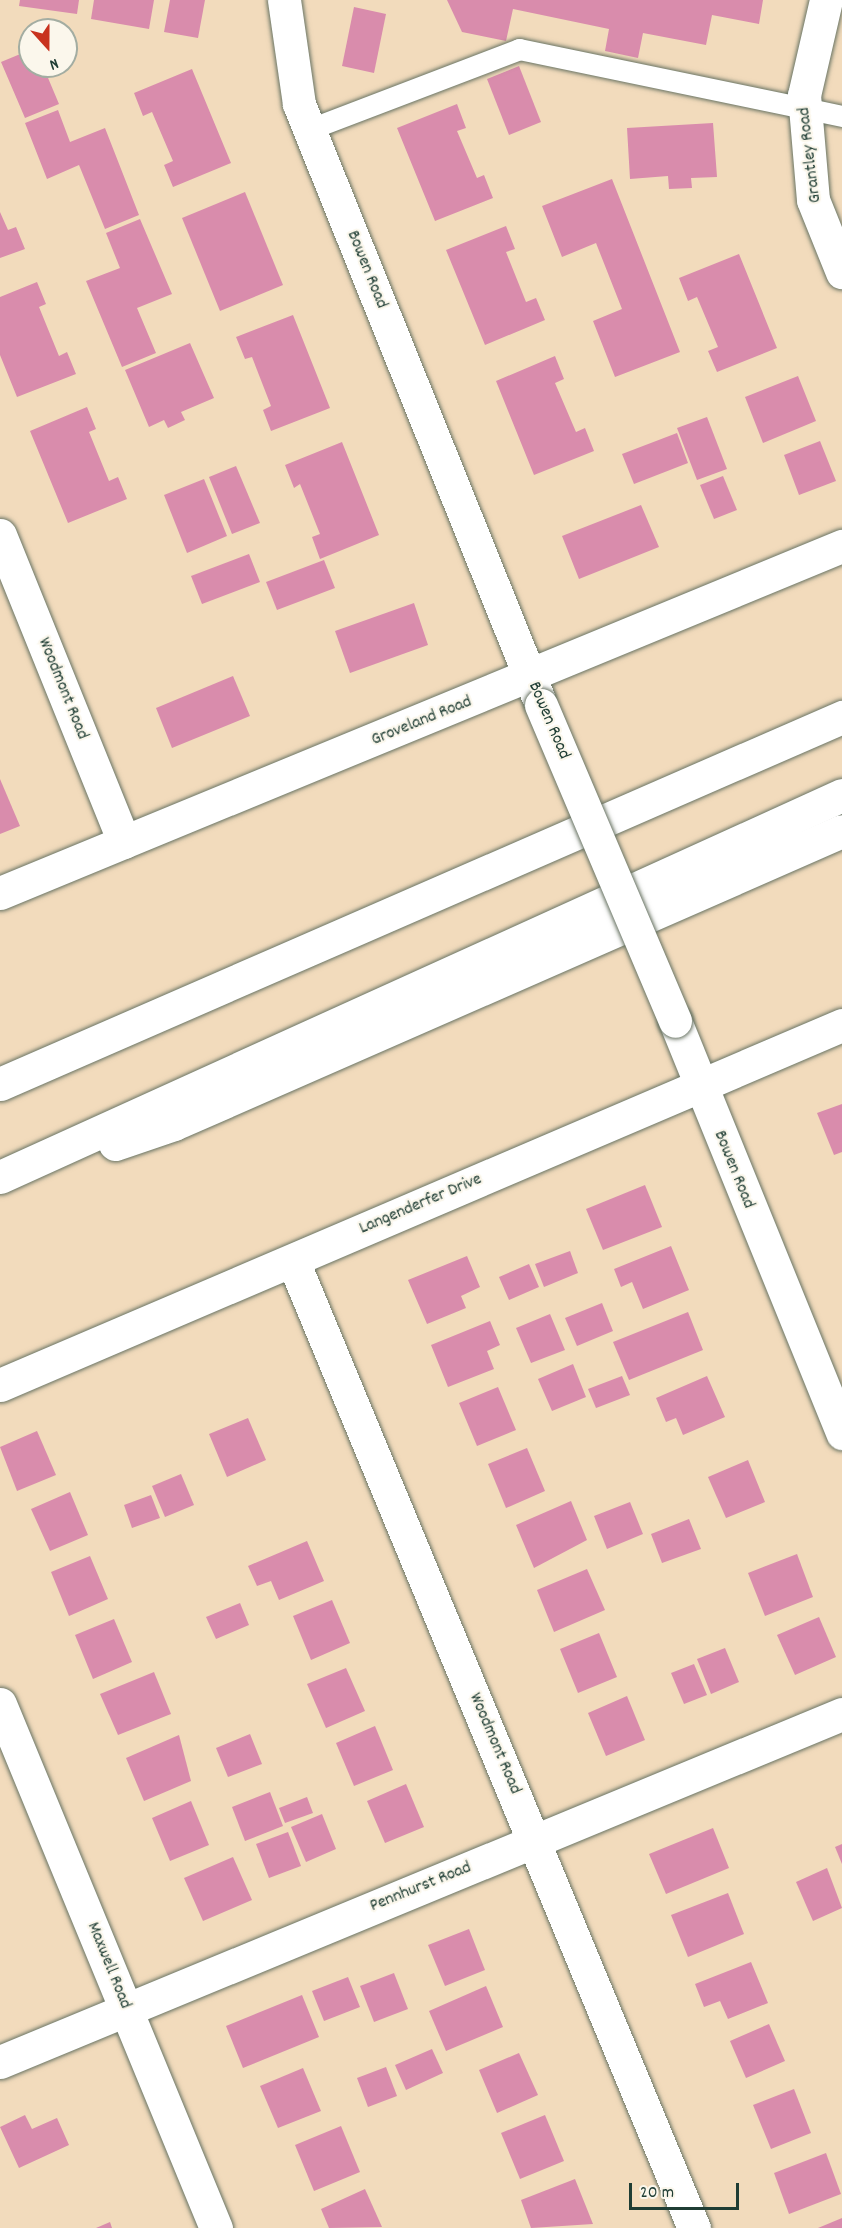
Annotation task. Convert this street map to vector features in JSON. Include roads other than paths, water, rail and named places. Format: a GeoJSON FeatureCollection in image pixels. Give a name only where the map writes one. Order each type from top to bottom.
{"type":"FeatureCollection","features":[{"type":"Feature","properties":{"kind":"main road","name":"Bowen Road"},"geometry":{"type":"LineString","coordinates":[[284,0],[299,104],[535,691],[675,1021],[698,1085],[842,1433]]}},
{"type":"Feature","properties":{"kind":"main road","name":"Grantley Road"},"geometry":{"type":"LineString","coordinates":[[826,0],[805,108],[813,200],[842,272]]}},
{"type":"Feature","properties":{"kind":"main road","name":"Woodmont Road"},"geometry":{"type":"LineString","coordinates":[[0,535],[124,843]]}},
{"type":"Feature","properties":{"kind":"main road","name":"Groveland Road"},"geometry":{"type":"LineString","coordinates":[[0,893],[124,843],[535,691],[842,546]]}},
{"type":"Feature","properties":{"kind":"main road"},"geometry":{"type":"LineString","coordinates":[[0,1084],[842,717]]}},
{"type":"Feature","properties":{"kind":"main road"},"geometry":{"type":"LineString","coordinates":[[0,1177],[842,795]]}},
{"type":"Feature","properties":{"kind":"main road"},"geometry":{"type":"LineString","coordinates":[[0,1183],[174,1124],[842,831]]}},
{"type":"Feature","properties":{"kind":"main road","name":"Langenderfer Drive"},"geometry":{"type":"LineString","coordinates":[[0,1385],[842,1025]]}},
{"type":"Feature","properties":{"kind":"main road","name":"Woodmont Road"},"geometry":{"type":"LineString","coordinates":[[293,1261],[694,2228]]}},
{"type":"Feature","properties":{"kind":"main road","name":"Maxwell Road"},"geometry":{"type":"LineString","coordinates":[[0,1704],[216,2228]]}},
{"type":"Feature","properties":{"kind":"main road","name":"Pennhurst Road"},"geometry":{"type":"LineString","coordinates":[[0,2062],[535,1843],[842,1714]]}},
{"type":"Feature","properties":{"kind":"lane"},"geometry":{"type":"LineString","coordinates":[[310,129],[519,49],[842,116]]}}]}
